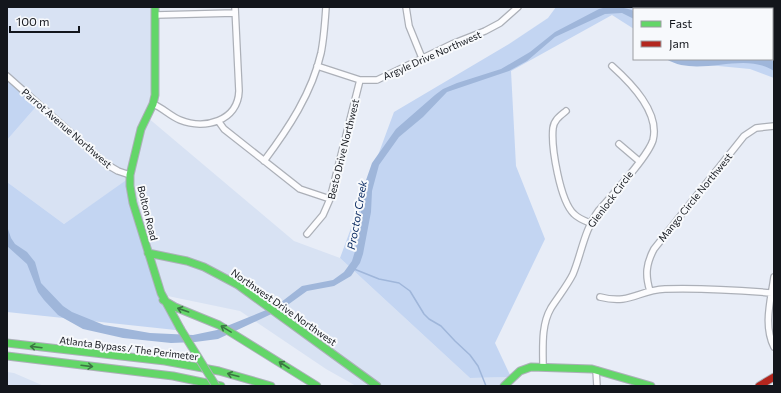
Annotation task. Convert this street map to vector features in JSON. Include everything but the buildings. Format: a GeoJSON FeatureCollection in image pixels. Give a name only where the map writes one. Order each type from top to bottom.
{"type":"FeatureCollection","features":[{"type":"Feature","properties":{"kind":"main road","name":"Bolton Road"},"geometry":{"type":"LineString","coordinates":[[155,7],[156,89],[153,104],[141,129],[130,175],[133,203],[163,300],[216,386]]}},
{"type":"Feature","properties":{"kind":"main road","name":"Northwest Drive Northwest"},"geometry":{"type":"LineString","coordinates":[[148,253],[169,256],[204,267],[238,285],[377,386]]}},
{"type":"Feature","properties":{"kind":"main road"},"geometry":{"type":"LineString","coordinates":[[163,300],[175,307],[204,318],[247,341],[317,386]]}},
{"type":"Feature","properties":{"kind":"main road","name":"Atlanta Bypass / The Perimeter"},"geometry":{"type":"LineString","coordinates":[[7,343],[189,365],[239,376],[271,386]]}},
{"type":"Feature","properties":{"kind":"main road"},"geometry":{"type":"LineString","coordinates":[[7,356],[174,376],[221,386]]}},
{"type":"Feature","properties":{"kind":"main road"},"geometry":{"type":"LineString","coordinates":[[504,386],[525,369],[543,367],[580,367],[596,370],[651,386]]}},
{"type":"Feature","properties":{"kind":"main road"},"geometry":{"type":"LineString","coordinates":[[759,386],[774,377]]}},
{"type":"Feature","properties":{"kind":"street"},"geometry":{"type":"LineString","coordinates":[[264,161],[293,119],[317,66],[323,43],[326,7]]}},
{"type":"Feature","properties":{"kind":"street"},"geometry":{"type":"LineString","coordinates":[[406,7],[409,26],[422,58]]}},
{"type":"Feature","properties":{"kind":"street","name":"Argyle Drive Northwest"},"geometry":{"type":"LineString","coordinates":[[317,66],[360,80],[377,80],[422,58],[485,31],[500,23],[518,7]]}},
{"type":"Feature","properties":{"kind":"street"},"geometry":{"type":"LineString","coordinates":[[153,104],[182,121],[202,124],[219,122],[232,112],[239,98],[235,10],[156,15]]}},
{"type":"Feature","properties":{"kind":"street","name":"Glenlock Circle"},"geometry":{"type":"LineString","coordinates":[[543,367],[543,331],[547,317],[573,274],[590,223],[639,161],[653,140],[654,130],[652,118],[638,92],[612,66]]}},
{"type":"Feature","properties":{"kind":"street","name":"Parrot Avenue Northwest"},"geometry":{"type":"LineString","coordinates":[[7,76],[106,164],[118,171],[130,175]]}},
{"type":"Feature","properties":{"kind":"street","name":"Besto Drive Northwest"},"geometry":{"type":"LineString","coordinates":[[307,234],[323,215],[330,199],[360,80]]}},
{"type":"Feature","properties":{"kind":"street"},"geometry":{"type":"LineString","coordinates":[[566,111],[556,121],[554,128],[555,153],[563,194],[566,203],[574,214],[590,223]]}},
{"type":"Feature","properties":{"kind":"street"},"geometry":{"type":"LineString","coordinates":[[219,122],[224,129],[300,189],[330,199]]}},
{"type":"Feature","properties":{"kind":"street","name":"Mango Circle Northwest"},"geometry":{"type":"LineString","coordinates":[[650,291],[646,269],[649,258],[654,249],[744,136],[756,128],[774,126]]}},
{"type":"Feature","properties":{"kind":"street"},"geometry":{"type":"LineString","coordinates":[[619,144],[639,161]]}},
{"type":"Feature","properties":{"kind":"street"},"geometry":{"type":"LineString","coordinates":[[774,276],[768,319],[769,334],[774,347]]}},
{"type":"Feature","properties":{"kind":"street"},"geometry":{"type":"LineString","coordinates":[[600,297],[611,300],[623,300],[650,291],[663,289],[772,293]]}},
{"type":"Feature","properties":{"kind":"street"},"geometry":{"type":"LineString","coordinates":[[596,370],[597,386]]}},
{"type":"Feature","properties":{"kind":"shaded area"},"geometry":{"type":"Polygon","coordinates":[[[7,7],[156,7],[157,49],[147,117],[294,241],[340,258],[470,378],[511,377],[503,386],[356,386],[326,369],[240,311],[158,294],[132,177],[64,224],[7,182],[7,140],[41,101],[7,77],[7,7]]]}},
{"type":"Feature","properties":{"kind":"shaded area"},"geometry":{"type":"Polygon","coordinates":[[[556,7],[706,8],[633,8],[633,28],[612,15],[511,71],[516,166],[545,239],[495,343],[511,377],[470,378],[340,258],[394,112],[509,44],[548,18],[556,7]]]}},
{"type":"Feature","properties":{"kind":"shaded area"},"geometry":{"type":"Polygon","coordinates":[[[607,7],[624,8],[633,11],[633,18],[622,13],[605,14],[555,37],[527,61],[509,71],[447,92],[423,117],[399,137],[379,165],[372,191],[371,212],[363,254],[360,263],[351,276],[334,286],[307,291],[282,309],[218,339],[171,343],[123,338],[83,329],[58,315],[44,300],[38,292],[27,264],[7,246],[7,226],[11,238],[15,244],[27,252],[35,262],[41,283],[63,306],[72,312],[104,325],[150,333],[193,335],[217,330],[276,306],[302,286],[333,280],[344,272],[352,261],[356,248],[365,183],[372,163],[396,129],[435,95],[443,89],[457,83],[501,69],[530,52],[555,32],[599,9],[607,7]]]}},
{"type":"Feature","properties":{"kind":"shaded area"},"geometry":{"type":"Polygon","coordinates":[[[774,44],[774,78],[750,69],[687,63],[682,60],[773,60],[774,44]]]}},
{"type":"Feature","properties":{"kind":"shaded area"},"geometry":{"type":"Polygon","coordinates":[[[669,60],[771,60],[774,62],[774,71],[762,65],[748,63],[707,66],[679,64],[669,60]]]}},
{"type":"Feature","properties":{"kind":"shaded area"},"geometry":{"type":"Polygon","coordinates":[[[7,77],[41,101],[7,140],[7,77]]]}},
{"type":"Feature","properties":{"kind":"shaded area"},"geometry":{"type":"Polygon","coordinates":[[[132,176],[158,294],[185,331],[7,312],[7,182],[64,224],[132,176]]]}},
{"type":"Feature","properties":{"kind":"shaded area"},"geometry":{"type":"Polygon","coordinates":[[[7,372],[14,373],[44,386],[7,386],[7,372]]]}},
{"type":"Feature","properties":{"kind":"waterway"},"geometry":{"type":"LineString","coordinates":[[354,269],[379,279],[399,283],[410,291],[424,314],[429,319],[441,326],[470,355],[478,366],[486,386]]}},
{"type":"Feature","properties":{"kind":"traffic: fast"},"geometry":{"type":"LineString","coordinates":[[155,7],[155,95],[153,104],[141,129],[130,175],[130,186],[133,203],[161,293],[180,328]]}},
{"type":"Feature","properties":{"kind":"traffic: fast"},"geometry":{"type":"LineString","coordinates":[[148,253],[187,261],[204,267],[238,285],[377,386]]}},
{"type":"Feature","properties":{"kind":"traffic: fast"},"geometry":{"type":"LineString","coordinates":[[163,300],[175,307],[219,325],[317,386]]}},
{"type":"Feature","properties":{"kind":"traffic: fast"},"geometry":{"type":"LineString","coordinates":[[180,328],[216,386]]}},
{"type":"Feature","properties":{"kind":"traffic: fast"},"geometry":{"type":"LineString","coordinates":[[7,343],[165,361],[219,371],[271,386]]}},
{"type":"Feature","properties":{"kind":"traffic: fast"},"geometry":{"type":"LineString","coordinates":[[7,356],[173,376],[221,386]]}},
{"type":"Feature","properties":{"kind":"traffic: fast"},"geometry":{"type":"LineString","coordinates":[[504,386],[520,371],[531,367],[592,369],[651,386]]}},
{"type":"Feature","properties":{"kind":"traffic: jam"},"geometry":{"type":"LineString","coordinates":[[759,386],[774,377]]}},
{"type":"Feature","properties":{"kind":"water label","name":"Proctor Creek"},"geometry":{"type":"Point","coordinates":[357,215]}}]}
